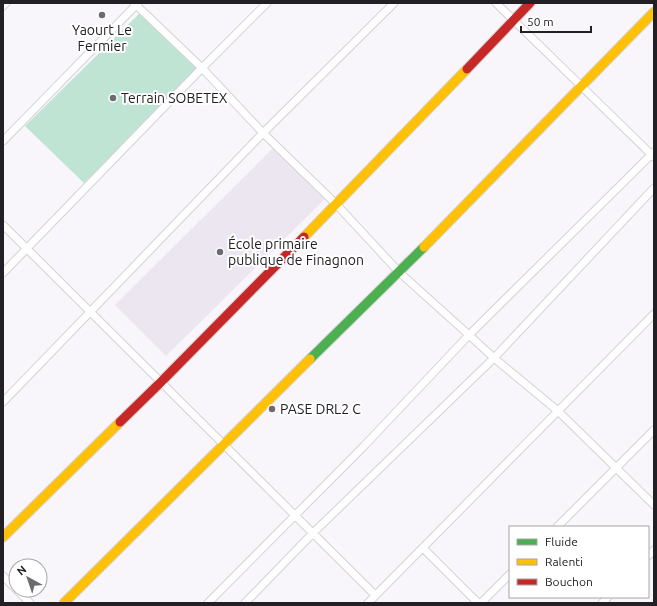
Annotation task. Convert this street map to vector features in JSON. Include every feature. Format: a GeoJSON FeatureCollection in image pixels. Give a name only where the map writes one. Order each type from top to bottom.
{"type":"FeatureCollection","features":[{"type":"Feature","properties":{"kind":"street"},"geometry":{"type":"LineString","coordinates":[[3,6],[6,3]]}},
{"type":"Feature","properties":{"kind":"street"},"geometry":{"type":"LineString","coordinates":[[3,273],[267,3]]}},
{"type":"Feature","properties":{"kind":"street"},"geometry":{"type":"LineString","coordinates":[[3,402],[263,133],[394,3]]}},
{"type":"Feature","properties":{"kind":"street"},"geometry":{"type":"LineString","coordinates":[[208,603],[364,446],[469,335],[653,155],[496,3]]}},
{"type":"Feature","properties":{"kind":"street"},"geometry":{"type":"LineString","coordinates":[[3,537],[161,382],[336,204],[530,3]]}},
{"type":"Feature","properties":{"kind":"street"},"geometry":{"type":"LineString","coordinates":[[3,141],[136,4],[202,68],[263,133],[336,204],[399,272],[494,358],[558,410],[654,505]]}},
{"type":"Feature","properties":{"kind":"street"},"geometry":{"type":"LineString","coordinates":[[64,603],[399,272],[654,12]]}},
{"type":"Feature","properties":{"kind":"street"},"geometry":{"type":"LineString","coordinates":[[245,603],[313,533],[494,358],[654,188]]}},
{"type":"Feature","properties":{"kind":"street"},"geometry":{"type":"LineString","coordinates":[[3,225],[375,595]]}},
{"type":"Feature","properties":{"kind":"street"},"geometry":{"type":"LineString","coordinates":[[368,603],[654,314]]}},
{"type":"Feature","properties":{"kind":"street"},"geometry":{"type":"LineString","coordinates":[[558,526],[654,430]]}},
{"type":"Feature","properties":{"kind":"street"},"geometry":{"type":"LineString","coordinates":[[423,548],[480,603],[509,575]]}},
{"type":"Feature","properties":{"kind":"shaded area","name":"École primaire publique de Finagnon"},"geometry":{"type":"Polygon","coordinates":[[[274,147],[325,199],[166,356],[115,305],[274,147]]]}},
{"type":"Feature","properties":{"kind":"green space","name":"Terrain SOBETEX"},"geometry":{"type":"Polygon","coordinates":[[[142,11],[202,70],[84,183],[25,126],[142,11]]]}},
{"type":"Feature","properties":{"kind":"traffic: fast"},"geometry":{"type":"LineString","coordinates":[[310,359],[424,247]]}},
{"type":"Feature","properties":{"kind":"traffic: slow"},"geometry":{"type":"LineString","coordinates":[[424,247],[654,12]]}},
{"type":"Feature","properties":{"kind":"traffic: slow"},"geometry":{"type":"LineString","coordinates":[[304,237],[467,69]]}},
{"type":"Feature","properties":{"kind":"traffic: slow"},"geometry":{"type":"LineString","coordinates":[[64,603],[310,359]]}},
{"type":"Feature","properties":{"kind":"traffic: slow"},"geometry":{"type":"LineString","coordinates":[[3,537],[120,422]]}},
{"type":"Feature","properties":{"kind":"traffic: jam"},"geometry":{"type":"LineString","coordinates":[[467,69],[530,3]]}},
{"type":"Feature","properties":{"kind":"traffic: jam"},"geometry":{"type":"LineString","coordinates":[[120,422],[304,237]]}},
{"type":"Feature","properties":{"kind":"place","name":"Yaourt Le Fermier"},"geometry":{"type":"Point","coordinates":[102,15]}},
{"type":"Feature","properties":{"kind":"place","name":"Terrain SOBETEX"},"geometry":{"type":"Point","coordinates":[113,98]}},
{"type":"Feature","properties":{"kind":"place","name":"École primaire publique de Finagnon"},"geometry":{"type":"Point","coordinates":[220,252]}},
{"type":"Feature","properties":{"kind":"place","name":"PASE DRL2 C"},"geometry":{"type":"Point","coordinates":[272,409]}}]}
